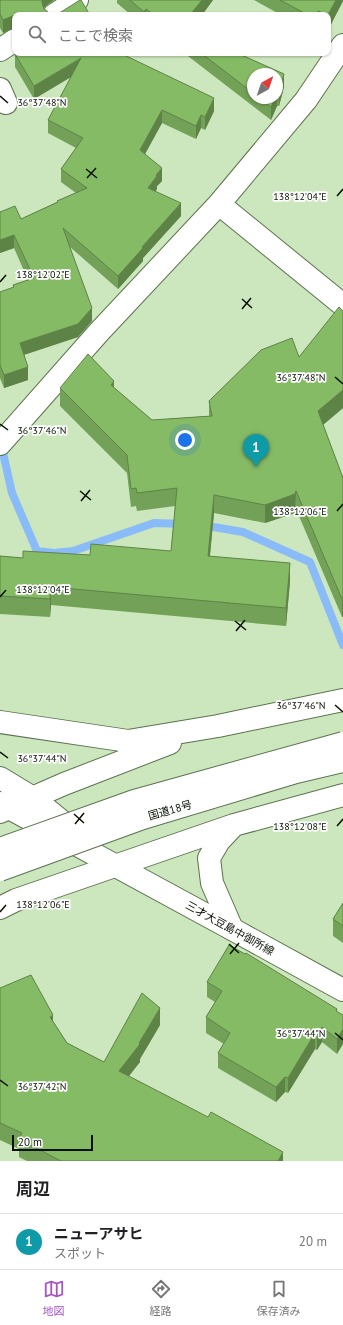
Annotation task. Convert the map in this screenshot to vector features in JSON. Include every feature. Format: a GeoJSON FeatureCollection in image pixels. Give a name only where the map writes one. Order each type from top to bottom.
{"type":"FeatureCollection","features":[{"type":"Feature","properties":{"kind":"main road"},"geometry":{"type":"LineString","coordinates":[[59,12],[77,0]]}},
{"type":"Feature","properties":{"kind":"main road"},"geometry":{"type":"LineString","coordinates":[[0,50],[12,42]]}},
{"type":"Feature","properties":{"kind":"main road"},"geometry":{"type":"LineString","coordinates":[[5,439],[99,332],[219,204],[306,100],[343,45]]}},
{"type":"Feature","properties":{"kind":"main road"},"geometry":{"type":"LineString","coordinates":[[219,204],[343,304]]}},
{"type":"Feature","properties":{"kind":"main road"},"geometry":{"type":"LineString","coordinates":[[0,722],[128,741],[218,726],[343,700]]}},
{"type":"Feature","properties":{"kind":"main road"},"geometry":{"type":"LineString","coordinates":[[3,808],[33,798],[64,784],[218,726]]}},
{"type":"Feature","properties":{"kind":"main road","name":"国道18号"},"geometry":{"type":"LineString","coordinates":[[0,849],[134,802],[343,743]]}},
{"type":"Feature","properties":{"kind":"main road","name":"国道18号"},"geometry":{"type":"LineString","coordinates":[[0,870],[143,818],[296,772],[343,761]]}},
{"type":"Feature","properties":{"kind":"main road","name":"三才大豆島中御所線"},"geometry":{"type":"LineString","coordinates":[[0,778],[33,798],[117,866]]}},
{"type":"Feature","properties":{"kind":"main road"},"geometry":{"type":"LineString","coordinates":[[0,908],[16,900],[234,825],[343,795]]}},
{"type":"Feature","properties":{"kind":"main road","name":"三才大豆島中御所線"},"geometry":{"type":"LineString","coordinates":[[3,808],[117,866],[343,990]]}},
{"type":"Feature","properties":{"kind":"main road"},"geometry":{"type":"LineString","coordinates":[[232,929],[212,883],[209,858],[219,841],[234,825]]}},
{"type":"Feature","properties":{"kind":"building"},"geometry":{"type":"Polygon","coordinates":[[[0,0],[42,0],[44,9],[48,12],[12,12],[12,16],[3,20],[0,14],[0,0]]]}},
{"type":"Feature","properties":{"kind":"building"},"geometry":{"type":"Polygon","coordinates":[[[80,0],[88,12],[61,12],[80,0]]]}},
{"type":"Feature","properties":{"kind":"building"},"geometry":{"type":"Polygon","coordinates":[[[130,0],[202,0],[192,12],[150,12],[146,9],[144,12],[130,0]]]}},
{"type":"Feature","properties":{"kind":"building"},"geometry":{"type":"Polygon","coordinates":[[[280,0],[336,0],[330,12],[302,12],[280,0]]]}},
{"type":"Feature","properties":{"kind":"building"},"geometry":{"type":"Polygon","coordinates":[[[16,56],[126,56],[214,98],[205,117],[201,115],[196,126],[162,110],[140,150],[162,168],[148,188],[181,203],[118,276],[63,228],[92,308],[78,324],[20,343],[28,367],[4,375],[0,365],[0,292],[14,287],[13,285],[34,278],[14,235],[0,240],[0,212],[15,206],[21,219],[87,188],[61,169],[83,138],[48,120],[81,58],[34,86],[16,56]]]}},
{"type":"Feature","properties":{"kind":"building"},"geometry":{"type":"Polygon","coordinates":[[[205,56],[244,56],[271,68],[247,68],[247,88],[205,56]]]}},
{"type":"Feature","properties":{"kind":"building"},"geometry":{"type":"Polygon","coordinates":[[[339,307],[343,311],[343,390],[318,411],[343,478],[343,599],[296,491],[295,494],[265,505],[214,495],[208,556],[290,563],[286,608],[51,587],[50,599],[0,596],[0,556],[23,558],[23,551],[90,555],[91,544],[171,551],[177,488],[137,493],[136,488],[131,489],[127,455],[60,388],[88,354],[114,381],[111,385],[152,420],[212,416],[209,401],[261,350],[292,338],[299,357],[339,307]]]}},
{"type":"Feature","properties":{"kind":"building"},"geometry":{"type":"Polygon","coordinates":[[[343,903],[343,926],[333,919],[343,903]]]}},
{"type":"Feature","properties":{"kind":"building"},"geometry":{"type":"Polygon","coordinates":[[[229,945],[245,954],[246,953],[337,1009],[336,1011],[343,1015],[343,1029],[337,1039],[322,1027],[317,1035],[315,1033],[288,1078],[285,1077],[276,1087],[218,1053],[230,1033],[206,1017],[222,991],[207,982],[229,945]]]}},
{"type":"Feature","properties":{"kind":"building"},"geometry":{"type":"Polygon","coordinates":[[[31,975],[53,1015],[50,1017],[67,1043],[104,1062],[142,993],[160,1008],[139,1043],[140,1044],[119,1071],[208,1117],[211,1112],[283,1152],[278,1161],[61,1161],[19,1139],[22,1133],[0,1123],[0,988],[31,975]]]}},
{"type":"Feature","properties":{"kind":"waterway"},"geometry":{"type":"LineString","coordinates":[[1,444],[12,493],[37,551],[54,553],[73,551],[154,523],[185,524]]}},
{"type":"Feature","properties":{"kind":"waterway"},"geometry":{"type":"LineString","coordinates":[[202,525],[243,532],[310,562],[343,645]]}},
{"type":"Feature","properties":{"kind":"place","name":"ニューアサヒ"},"geometry":{"type":"Point","coordinates":[256,467]}}]}
